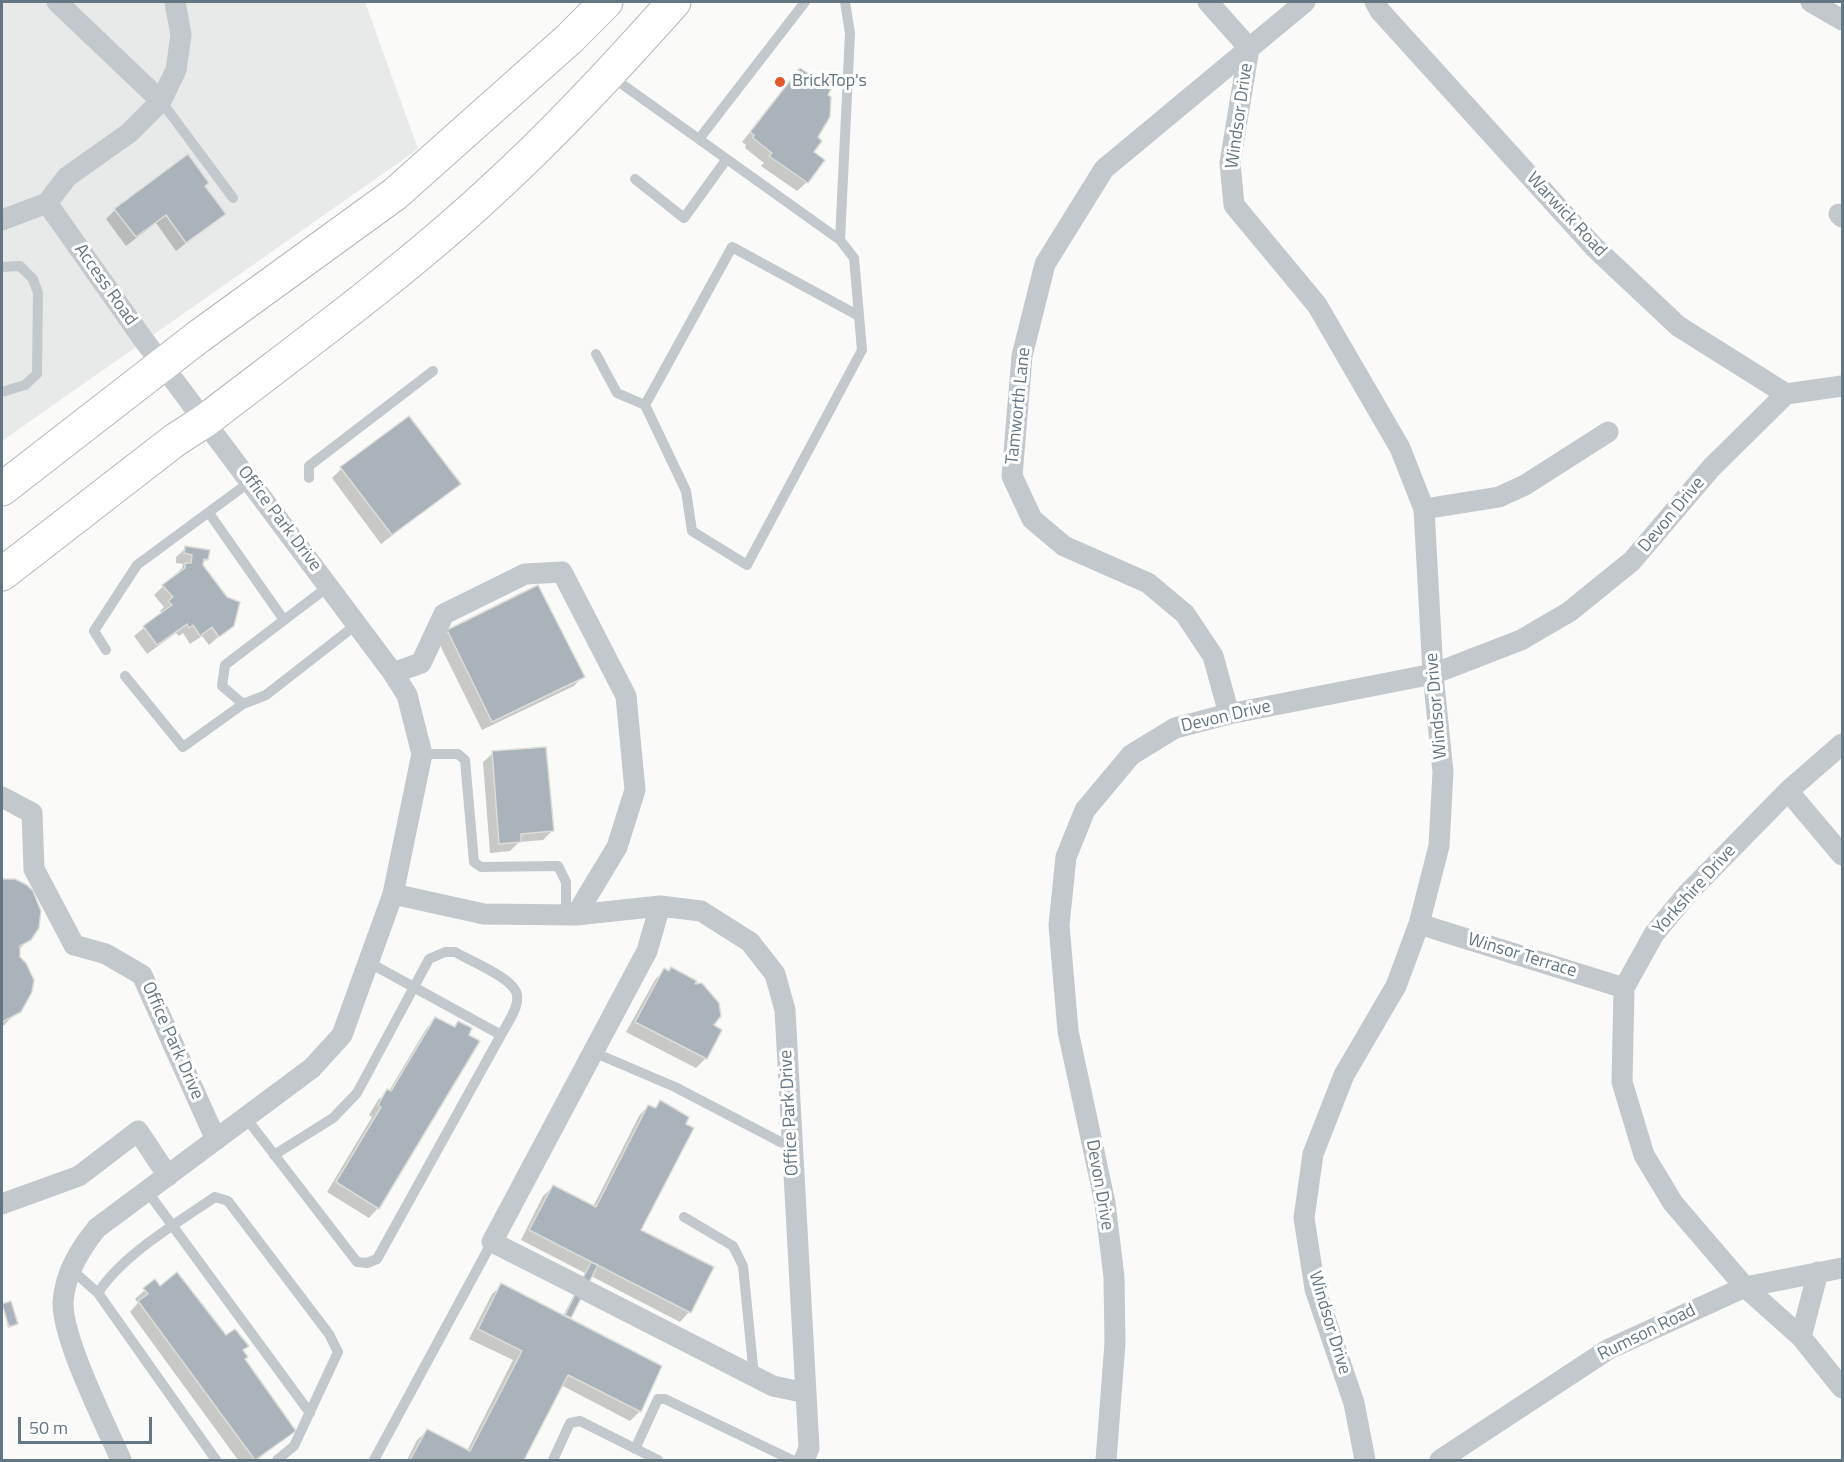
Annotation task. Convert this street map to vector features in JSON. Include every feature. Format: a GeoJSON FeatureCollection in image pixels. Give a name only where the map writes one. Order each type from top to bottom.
{"type":"FeatureCollection","features":[{"type":"Feature","properties":{"kind":"highway"},"geometry":{"type":"LineString","coordinates":[[2,489],[198,337],[395,194],[552,55],[606,2]]}},
{"type":"Feature","properties":{"kind":"highway"},"geometry":{"type":"LineString","coordinates":[[2,574],[175,440],[206,420],[441,236],[489,194],[609,75],[674,2]]}},
{"type":"Feature","properties":{"kind":"street"},"geometry":{"type":"LineString","coordinates":[[57,2],[160,101]]}},
{"type":"Feature","properties":{"kind":"street"},"geometry":{"type":"LineString","coordinates":[[2,220],[47,203],[67,177],[129,133],[160,101],[176,70],[181,35],[175,2]]}},
{"type":"Feature","properties":{"kind":"street"},"geometry":{"type":"LineString","coordinates":[[1208,2],[1249,48]]}},
{"type":"Feature","properties":{"kind":"street","name":"Windsor Drive"},"geometry":{"type":"LineString","coordinates":[[1305,2],[1249,48],[1230,163],[1234,205],[1317,305],[1400,448],[1424,509],[1432,674],[1443,772],[1439,846],[1419,924],[1396,986],[1344,1075],[1313,1154],[1304,1218],[1316,1289],[1354,1403],[1365,1461]]}},
{"type":"Feature","properties":{"kind":"street","name":"Warwick Road"},"geometry":{"type":"LineString","coordinates":[[1375,2],[1380,11],[1594,247],[1678,326],[1786,394]]}},
{"type":"Feature","properties":{"kind":"street"},"geometry":{"type":"LineString","coordinates":[[1811,2],[1842,20]]}},
{"type":"Feature","properties":{"kind":"street","name":"Tamworth Lane"},"geometry":{"type":"LineString","coordinates":[[1229,714],[1213,656],[1185,614],[1148,583],[1064,546],[1032,519],[1012,476],[1022,357],[1045,264],[1104,169],[1249,48]]}},
{"type":"Feature","properties":{"kind":"street","name":"Access Road"},"geometry":{"type":"LineString","coordinates":[[47,203],[164,365]]}},
{"type":"Feature","properties":{"kind":"street","name":"Office Park Drive"},"geometry":{"type":"LineString","coordinates":[[121,1461],[68,1335],[63,1302],[76,1255],[97,1228],[312,1068],[342,1035],[393,894],[422,754],[407,694],[164,365]]}},
{"type":"Feature","properties":{"kind":"street"},"geometry":{"type":"LineString","coordinates":[[1786,394],[1842,386]]}},
{"type":"Feature","properties":{"kind":"street","name":"Devon Drive"},"geometry":{"type":"LineString","coordinates":[[1106,1461],[1115,1343],[1114,1276],[1105,1203],[1068,1031],[1059,925],[1066,857],[1085,810],[1131,755],[1175,728],[1229,714],[1432,674],[1521,640],[1569,612],[1632,561],[1711,468],[1786,394]]}},
{"type":"Feature","properties":{"kind":"street"},"geometry":{"type":"LineString","coordinates":[[1424,509],[1499,497],[1525,485],[1608,432]]}},
{"type":"Feature","properties":{"kind":"street"},"geometry":{"type":"LineString","coordinates":[[393,673],[421,663],[444,614],[525,574],[562,572],[626,696],[635,790],[616,848],[571,915]]}},
{"type":"Feature","properties":{"kind":"street","name":"Yorkshire Drive"},"geometry":{"type":"LineString","coordinates":[[1842,744],[1788,791],[1682,901],[1654,934],[1624,988],[1622,1082],[1644,1155],[1673,1203],[1745,1287],[1800,1336],[1842,1388]]}},
{"type":"Feature","properties":{"kind":"street"},"geometry":{"type":"LineString","coordinates":[[1788,791],[1842,855]]}},
{"type":"Feature","properties":{"kind":"street","name":"Office Park Drive"},"geometry":{"type":"LineString","coordinates":[[2,797],[32,813],[34,869],[74,945],[106,954],[142,975],[216,1140]]}},
{"type":"Feature","properties":{"kind":"street","name":"Office Park Drive"},"geometry":{"type":"LineString","coordinates":[[393,894],[484,914],[571,915],[660,906],[701,911],[750,942],[776,974],[784,1010],[792,1148],[806,1393],[808,1448],[804,1461]]}},
{"type":"Feature","properties":{"kind":"street"},"geometry":{"type":"LineString","coordinates":[[660,906],[646,951],[492,1242],[754,1377],[773,1386],[806,1393]]}},
{"type":"Feature","properties":{"kind":"street","name":"Winsor Terrace"},"geometry":{"type":"LineString","coordinates":[[1419,924],[1624,988]]}},
{"type":"Feature","properties":{"kind":"street"},"geometry":{"type":"LineString","coordinates":[[2,1204],[79,1176],[138,1131],[168,1176]]}},
{"type":"Feature","properties":{"kind":"street","name":"Rumson Road"},"geometry":{"type":"LineString","coordinates":[[1440,1461],[1609,1348],[1745,1287],[1842,1268]]}},
{"type":"Feature","properties":{"kind":"street"},"geometry":{"type":"LineString","coordinates":[[1800,1336],[1818,1272]]}},
{"type":"Feature","properties":{"kind":"lane"},"geometry":{"type":"LineString","coordinates":[[699,139],[806,2]]}},
{"type":"Feature","properties":{"kind":"lane"},"geometry":{"type":"LineString","coordinates":[[840,240],[850,33],[845,2]]}},
{"type":"Feature","properties":{"kind":"lane"},"geometry":{"type":"LineString","coordinates":[[596,354],[617,393],[645,405],[686,491],[692,531],[747,566],[862,350],[854,258],[840,240],[609,75]]}},
{"type":"Feature","properties":{"kind":"lane"},"geometry":{"type":"LineString","coordinates":[[160,101],[233,198]]}},
{"type":"Feature","properties":{"kind":"lane"},"geometry":{"type":"LineString","coordinates":[[635,179],[684,218],[726,160]]}},
{"type":"Feature","properties":{"kind":"lane"},"geometry":{"type":"LineString","coordinates":[[645,405],[732,248],[860,316]]}},
{"type":"Feature","properties":{"kind":"lane"},"geometry":{"type":"LineString","coordinates":[[2,267],[20,266],[33,279],[38,293],[38,374],[25,385],[2,392]]}},
{"type":"Feature","properties":{"kind":"lane"},"geometry":{"type":"LineString","coordinates":[[309,478],[309,466],[433,371]]}},
{"type":"Feature","properties":{"kind":"lane"},"geometry":{"type":"LineString","coordinates":[[105,650],[94,631],[137,565],[251,481]]}},
{"type":"Feature","properties":{"kind":"lane"},"geometry":{"type":"LineString","coordinates":[[209,513],[284,620]]}},
{"type":"Feature","properties":{"kind":"lane"},"geometry":{"type":"LineString","coordinates":[[243,704],[222,686],[225,665],[329,586]]}},
{"type":"Feature","properties":{"kind":"lane"},"geometry":{"type":"LineString","coordinates":[[124,676],[183,747],[243,704],[266,695],[357,624]]}},
{"type":"Feature","properties":{"kind":"lane"},"geometry":{"type":"LineString","coordinates":[[422,754],[458,754],[465,760],[474,862],[481,867],[558,866],[566,882],[571,915]]}},
{"type":"Feature","properties":{"kind":"lane"},"geometry":{"type":"LineString","coordinates":[[246,1118],[274,1155],[357,1262],[367,1263],[377,1259],[516,1006],[518,996],[512,984],[455,952],[445,952],[429,959],[417,986],[357,1093],[333,1118],[274,1155]]}},
{"type":"Feature","properties":{"kind":"lane"},"geometry":{"type":"LineString","coordinates":[[368,962],[417,986],[501,1035]]}},
{"type":"Feature","properties":{"kind":"lane"},"geometry":{"type":"LineString","coordinates":[[593,1052],[675,1087],[792,1148]]}},
{"type":"Feature","properties":{"kind":"lane"},"geometry":{"type":"LineString","coordinates":[[147,1191],[310,1413]]}},
{"type":"Feature","properties":{"kind":"lane"},"geometry":{"type":"LineString","coordinates":[[98,1293],[109,1276],[173,1226],[215,1197],[228,1201],[329,1334],[338,1352],[294,1446],[277,1461]]}},
{"type":"Feature","properties":{"kind":"lane"},"geometry":{"type":"LineString","coordinates":[[684,1217],[733,1246],[743,1266],[754,1377]]}},
{"type":"Feature","properties":{"kind":"lane"},"geometry":{"type":"LineString","coordinates":[[374,1461],[492,1242]]}},
{"type":"Feature","properties":{"kind":"lane"},"geometry":{"type":"LineString","coordinates":[[72,1270],[98,1293],[216,1461]]}},
{"type":"Feature","properties":{"kind":"lane"},"geometry":{"type":"LineString","coordinates":[[635,1449],[658,1399],[665,1399],[792,1461]]}},
{"type":"Feature","properties":{"kind":"lane"},"geometry":{"type":"LineString","coordinates":[[553,1461],[570,1423],[580,1421],[658,1461]]}},
{"type":"Feature","properties":{"kind":"shaded area"},"geometry":{"type":"Polygon","coordinates":[[[2,2],[365,2],[418,149],[2,441],[2,2]]]}},
{"type":"Feature","properties":{"kind":"building"},"geometry":{"type":"Polygon","coordinates":[[[800,68],[831,89],[828,95],[831,97],[830,117],[818,137],[822,141],[814,152],[825,160],[808,183],[769,156],[772,153],[753,138],[754,135],[750,132],[800,68]]]}},
{"type":"Feature","properties":{"kind":"building"},"geometry":{"type":"Polygon","coordinates":[[[188,154],[209,183],[205,186],[226,214],[186,243],[166,215],[136,237],[114,209],[188,154]]]}},
{"type":"Feature","properties":{"kind":"building"},"geometry":{"type":"Polygon","coordinates":[[[409,416],[461,484],[392,535],[340,467],[409,416]]]}},
{"type":"Feature","properties":{"kind":"building"},"geometry":{"type":"Polygon","coordinates":[[[185,546],[210,550],[208,560],[204,559],[203,565],[227,597],[240,602],[234,626],[219,637],[212,627],[200,636],[193,625],[189,628],[187,624],[157,645],[143,626],[172,605],[168,601],[173,597],[162,585],[185,568],[185,563],[191,563],[192,555],[184,553],[185,546]]]}},
{"type":"Feature","properties":{"kind":"building"},"geometry":{"type":"Polygon","coordinates":[[[538,585],[585,677],[492,722],[447,630],[538,585]]]}},
{"type":"Feature","properties":{"kind":"building"},"geometry":{"type":"Polygon","coordinates":[[[546,747],[554,831],[521,834],[521,842],[499,844],[492,751],[546,747]]]}},
{"type":"Feature","properties":{"kind":"building"},"geometry":{"type":"Polygon","coordinates":[[[2,879],[15,879],[27,885],[33,891],[41,911],[39,928],[31,940],[20,946],[20,957],[26,963],[34,980],[32,992],[21,1012],[2,1022],[2,879]]]}},
{"type":"Feature","properties":{"kind":"building"},"geometry":{"type":"Polygon","coordinates":[[[671,967],[697,981],[695,984],[702,983],[719,1003],[721,1016],[714,1025],[722,1030],[707,1059],[635,1022],[664,968],[669,971],[671,967]]]}},
{"type":"Feature","properties":{"kind":"building"},"geometry":{"type":"Polygon","coordinates":[[[435,1017],[455,1027],[458,1021],[472,1028],[469,1035],[480,1041],[379,1209],[336,1182],[381,1107],[378,1105],[387,1089],[391,1091],[435,1017]]]}},
{"type":"Feature","properties":{"kind":"building"},"geometry":{"type":"Polygon","coordinates":[[[660,1100],[689,1117],[686,1124],[694,1128],[641,1230],[714,1267],[691,1313],[529,1230],[553,1185],[596,1207],[648,1105],[656,1108],[660,1100]]]}},
{"type":"Feature","properties":{"kind":"building"},"geometry":{"type":"Polygon","coordinates":[[[591,1262],[598,1265],[571,1318],[565,1315],[591,1262]]]}},
{"type":"Feature","properties":{"kind":"building"},"geometry":{"type":"Polygon","coordinates":[[[177,1272],[226,1335],[235,1329],[249,1346],[243,1350],[248,1357],[245,1359],[296,1431],[255,1460],[138,1301],[148,1294],[143,1288],[155,1279],[160,1286],[177,1272]]]}},
{"type":"Feature","properties":{"kind":"building"},"geometry":{"type":"Polygon","coordinates":[[[501,1283],[662,1366],[641,1412],[568,1375],[524,1460],[410,1460],[427,1429],[470,1451],[522,1351],[478,1329],[501,1283]]]}},
{"type":"Feature","properties":{"kind":"building"},"geometry":{"type":"Polygon","coordinates":[[[11,1301],[18,1324],[9,1327],[2,1304],[11,1301]]]}},
{"type":"Feature","properties":{"kind":"place","name":"BrickTop's"},"geometry":{"type":"Point","coordinates":[780,82]}}]}
